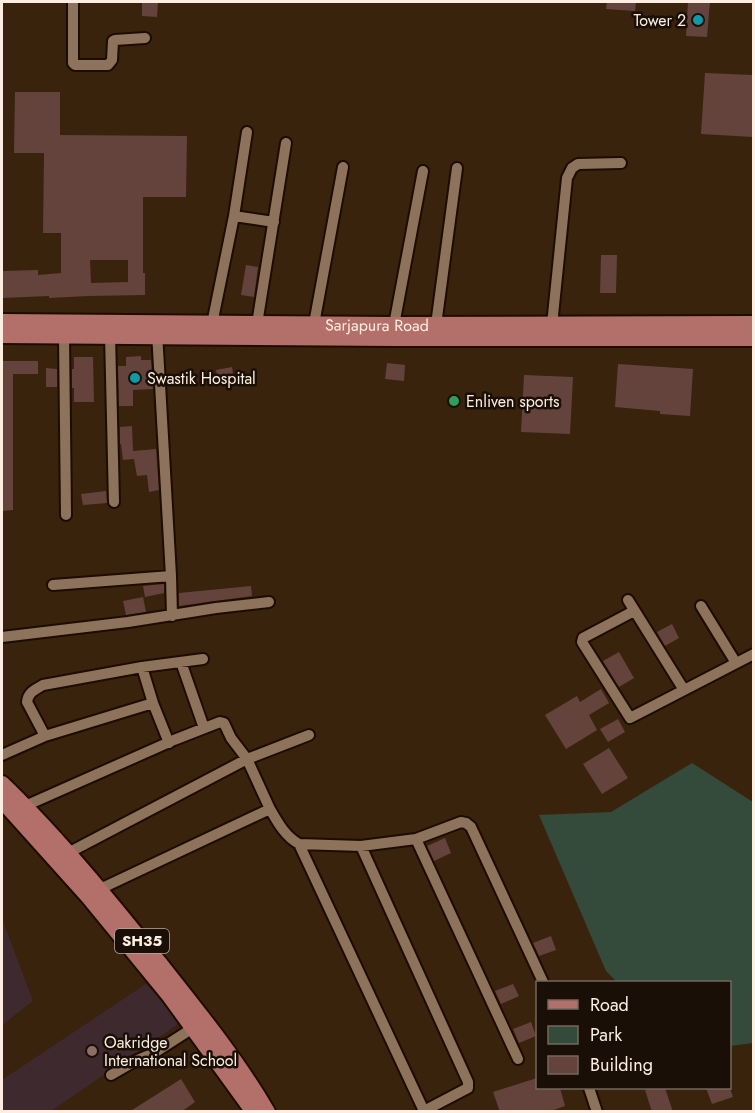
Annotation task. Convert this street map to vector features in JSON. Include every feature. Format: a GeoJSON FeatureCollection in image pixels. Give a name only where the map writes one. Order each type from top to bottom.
{"type":"FeatureCollection","features":[{"type":"Feature","properties":{"kind":"main road","name":"Sarjapura Road"},"geometry":{"type":"LineString","coordinates":[[2,322],[157,330],[753,338]]}},
{"type":"Feature","properties":{"kind":"main road","name":"Sarjapura Road"},"geometry":{"type":"LineString","coordinates":[[2,335],[110,335],[212,324],[753,324]]}},
{"type":"Feature","properties":{"kind":"main road","name":"SH35"},"geometry":{"type":"LineString","coordinates":[[2,784],[25,806],[100,889],[199,1024],[254,1112]]}},
{"type":"Feature","properties":{"kind":"main road","name":"SH35"},"geometry":{"type":"LineString","coordinates":[[2,800],[89,897],[171,996],[236,1064],[267,1112]]}},
{"type":"Feature","properties":{"kind":"street"},"geometry":{"type":"LineString","coordinates":[[73,2],[73,63],[75,65],[108,65],[112,60],[113,41],[145,38]]}},
{"type":"Feature","properties":{"kind":"street"},"geometry":{"type":"LineString","coordinates":[[212,324],[234,216],[247,132]]}},
{"type":"Feature","properties":{"kind":"street"},"geometry":{"type":"LineString","coordinates":[[257,324],[286,143]]}},
{"type":"Feature","properties":{"kind":"street"},"geometry":{"type":"LineString","coordinates":[[552,325],[567,178],[572,168],[578,165],[621,163]]}},
{"type":"Feature","properties":{"kind":"street"},"geometry":{"type":"LineString","coordinates":[[314,324],[343,167]]}},
{"type":"Feature","properties":{"kind":"street"},"geometry":{"type":"LineString","coordinates":[[436,325],[457,168]]}},
{"type":"Feature","properties":{"kind":"street"},"geometry":{"type":"LineString","coordinates":[[394,325],[423,171]]}},
{"type":"Feature","properties":{"kind":"street"},"geometry":{"type":"LineString","coordinates":[[234,216],[274,222]]}},
{"type":"Feature","properties":{"kind":"street"},"geometry":{"type":"LineString","coordinates":[[157,330],[172,615]]}},
{"type":"Feature","properties":{"kind":"street"},"geometry":{"type":"LineString","coordinates":[[64,335],[66,515]]}},
{"type":"Feature","properties":{"kind":"street"},"geometry":{"type":"LineString","coordinates":[[110,335],[114,502]]}},
{"type":"Feature","properties":{"kind":"street"},"geometry":{"type":"LineString","coordinates":[[53,585],[171,576]]}},
{"type":"Feature","properties":{"kind":"street"},"geometry":{"type":"LineString","coordinates":[[628,600],[684,690]]}},
{"type":"Feature","properties":{"kind":"street"},"geometry":{"type":"LineString","coordinates":[[2,638],[269,602]]}},
{"type":"Feature","properties":{"kind":"street"},"geometry":{"type":"LineString","coordinates":[[701,606],[736,663]]}},
{"type":"Feature","properties":{"kind":"street"},"geometry":{"type":"LineString","coordinates":[[634,611],[583,638],[582,642],[628,717],[632,718],[753,654]]}},
{"type":"Feature","properties":{"kind":"street"},"geometry":{"type":"LineString","coordinates":[[45,736],[27,702],[32,691],[43,685],[142,667],[203,660]]}},
{"type":"Feature","properties":{"kind":"street"},"geometry":{"type":"LineString","coordinates":[[181,662],[204,728]]}},
{"type":"Feature","properties":{"kind":"street"},"geometry":{"type":"LineString","coordinates":[[142,667],[153,703],[169,742]]}},
{"type":"Feature","properties":{"kind":"street"},"geometry":{"type":"LineString","coordinates":[[2,755],[45,736],[153,703]]}},
{"type":"Feature","properties":{"kind":"street"},"geometry":{"type":"LineString","coordinates":[[25,806],[169,742],[220,722],[224,723],[231,738],[247,759],[270,809],[285,834],[299,844],[361,846],[416,839],[461,822],[471,827],[543,981]]}},
{"type":"Feature","properties":{"kind":"street"},"geometry":{"type":"LineString","coordinates":[[68,853],[247,759],[309,735]]}},
{"type":"Feature","properties":{"kind":"street"},"geometry":{"type":"LineString","coordinates":[[100,889],[270,809]]}},
{"type":"Feature","properties":{"kind":"street"},"geometry":{"type":"LineString","coordinates":[[416,839],[518,1059]]}},
{"type":"Feature","properties":{"kind":"street"},"geometry":{"type":"LineString","coordinates":[[299,844],[424,1111],[468,1088],[468,1082],[361,846]]}},
{"type":"Feature","properties":{"kind":"street"},"geometry":{"type":"LineString","coordinates":[[111,1075],[154,1053],[199,1024]]}},
{"type":"Feature","properties":{"kind":"street"},"geometry":{"type":"LineString","coordinates":[[589,1089],[597,1112]]}},
{"type":"Feature","properties":{"kind":"shaded area"},"geometry":{"type":"Polygon","coordinates":[[[2,919],[33,1001],[2,1025],[2,919]]]}},
{"type":"Feature","properties":{"kind":"shaded area","name":"Oakridge International School"},"geometry":{"type":"Polygon","coordinates":[[[146,984],[181,1022],[51,1111],[2,1112],[2,1080],[146,984]]]}},
{"type":"Feature","properties":{"kind":"green space"},"geometry":{"type":"Polygon","coordinates":[[[692,763],[753,802],[753,1043],[731,1046],[731,981],[616,981],[606,971],[539,815],[611,812],[692,763]]]}},
{"type":"Feature","properties":{"kind":"building"},"geometry":{"type":"Polygon","coordinates":[[[142,2],[158,2],[157,17],[142,16],[142,2]]]}},
{"type":"Feature","properties":{"kind":"building"},"geometry":{"type":"Polygon","coordinates":[[[607,2],[636,2],[635,11],[606,9],[607,2]]]}},
{"type":"Feature","properties":{"kind":"building","name":"Tower 2"},"geometry":{"type":"Polygon","coordinates":[[[688,2],[710,2],[707,37],[686,36],[688,2]]]}},
{"type":"Feature","properties":{"kind":"building"},"geometry":{"type":"Polygon","coordinates":[[[705,73],[753,75],[753,137],[701,134],[705,73]]]}},
{"type":"Feature","properties":{"kind":"building"},"geometry":{"type":"Polygon","coordinates":[[[15,92],[60,92],[60,135],[187,136],[186,197],[143,197],[145,295],[2,298],[2,271],[38,270],[38,275],[61,273],[61,233],[43,233],[44,153],[14,153],[15,92]],[[90,260],[91,283],[128,282],[128,260],[90,260]]]}},
{"type":"Feature","properties":{"kind":"building"},"geometry":{"type":"Polygon","coordinates":[[[601,255],[617,255],[616,293],[600,293],[601,255]]]}},
{"type":"Feature","properties":{"kind":"building"},"geometry":{"type":"Polygon","coordinates":[[[246,265],[258,267],[254,297],[241,295],[246,265]]]}},
{"type":"Feature","properties":{"kind":"building","name":"Swastik Hospital"},"geometry":{"type":"Polygon","coordinates":[[[141,356],[141,360],[151,360],[153,389],[133,390],[133,406],[119,406],[118,366],[126,366],[126,357],[141,356]]]}},
{"type":"Feature","properties":{"kind":"building"},"geometry":{"type":"Polygon","coordinates":[[[74,357],[93,357],[94,402],[74,402],[72,369],[74,369],[74,357]]]}},
{"type":"Feature","properties":{"kind":"building"},"geometry":{"type":"Polygon","coordinates":[[[2,361],[38,361],[38,374],[13,374],[13,510],[2,511],[2,361]]]}},
{"type":"Feature","properties":{"kind":"building"},"geometry":{"type":"Polygon","coordinates":[[[387,363],[405,365],[404,381],[385,379],[387,363]]]}},
{"type":"Feature","properties":{"kind":"building"},"geometry":{"type":"Polygon","coordinates":[[[618,364],[693,369],[690,416],[615,407],[618,364]]]}},
{"type":"Feature","properties":{"kind":"building"},"geometry":{"type":"Polygon","coordinates":[[[232,367],[234,379],[218,382],[216,370],[232,367]]]}},
{"type":"Feature","properties":{"kind":"building"},"geometry":{"type":"Polygon","coordinates":[[[46,368],[57,369],[57,387],[46,387],[46,368]]]}},
{"type":"Feature","properties":{"kind":"building"},"geometry":{"type":"Polygon","coordinates":[[[524,375],[573,377],[570,434],[521,432],[524,375]]]}},
{"type":"Feature","properties":{"kind":"building"},"geometry":{"type":"Polygon","coordinates":[[[132,426],[133,451],[156,449],[159,490],[149,492],[147,475],[137,476],[134,459],[123,460],[120,427],[132,426]]]}},
{"type":"Feature","properties":{"kind":"building"},"geometry":{"type":"Polygon","coordinates":[[[106,491],[107,503],[83,505],[81,494],[106,491]]]}},
{"type":"Feature","properties":{"kind":"building"},"geometry":{"type":"Polygon","coordinates":[[[164,584],[164,593],[145,597],[143,586],[164,584]]]}},
{"type":"Feature","properties":{"kind":"building"},"geometry":{"type":"Polygon","coordinates":[[[251,586],[252,596],[179,606],[179,593],[251,586]]]}},
{"type":"Feature","properties":{"kind":"building"},"geometry":{"type":"Polygon","coordinates":[[[143,597],[146,612],[126,615],[123,601],[143,597]]]}},
{"type":"Feature","properties":{"kind":"building"},"geometry":{"type":"Polygon","coordinates":[[[672,624],[679,638],[665,646],[657,632],[672,624]]]}},
{"type":"Feature","properties":{"kind":"building"},"geometry":{"type":"Polygon","coordinates":[[[619,652],[634,678],[619,687],[603,661],[619,652]]]}},
{"type":"Feature","properties":{"kind":"building"},"geometry":{"type":"Polygon","coordinates":[[[601,689],[609,703],[589,715],[597,730],[566,749],[545,715],[577,696],[580,702],[601,689]]]}},
{"type":"Feature","properties":{"kind":"building"},"geometry":{"type":"Polygon","coordinates":[[[618,719],[625,732],[608,742],[600,729],[618,719]]]}},
{"type":"Feature","properties":{"kind":"building"},"geometry":{"type":"Polygon","coordinates":[[[609,748],[628,778],[602,794],[583,764],[609,748]]]}},
{"type":"Feature","properties":{"kind":"building"},"geometry":{"type":"Polygon","coordinates":[[[445,838],[451,853],[434,861],[427,846],[445,838]]]}},
{"type":"Feature","properties":{"kind":"building"},"geometry":{"type":"Polygon","coordinates":[[[551,936],[556,950],[539,956],[533,943],[551,936]]]}},
{"type":"Feature","properties":{"kind":"building"},"geometry":{"type":"Polygon","coordinates":[[[513,984],[519,996],[501,1004],[495,991],[513,984]]]}},
{"type":"Feature","properties":{"kind":"building"},"geometry":{"type":"Polygon","coordinates":[[[531,1022],[536,1036],[519,1043],[513,1029],[531,1022]]]}},
{"type":"Feature","properties":{"kind":"building"},"geometry":{"type":"Polygon","coordinates":[[[536,1078],[536,1089],[560,1089],[565,1106],[548,1112],[500,1112],[493,1092],[536,1078]]]}},
{"type":"Feature","properties":{"kind":"building"},"geometry":{"type":"Polygon","coordinates":[[[181,1079],[195,1102],[181,1112],[129,1112],[181,1079]]]}},
{"type":"Feature","properties":{"kind":"building"},"geometry":{"type":"Polygon","coordinates":[[[665,1089],[673,1112],[652,1112],[645,1090],[665,1089]]]}},
{"type":"Feature","properties":{"kind":"building"},"geometry":{"type":"Polygon","coordinates":[[[706,1089],[730,1089],[733,1097],[712,1104],[706,1089]]]}},
{"type":"Feature","properties":{"kind":"place","name":"Tower 2"},"geometry":{"type":"Point","coordinates":[698,20]}},
{"type":"Feature","properties":{"kind":"place","name":"Swastik Hospital"},"geometry":{"type":"Point","coordinates":[135,378]}},
{"type":"Feature","properties":{"kind":"place","name":"Enliven sports"},"geometry":{"type":"Point","coordinates":[454,401]}},
{"type":"Feature","properties":{"kind":"place","name":"Oakridge International School"},"geometry":{"type":"Point","coordinates":[92,1051]}}]}
